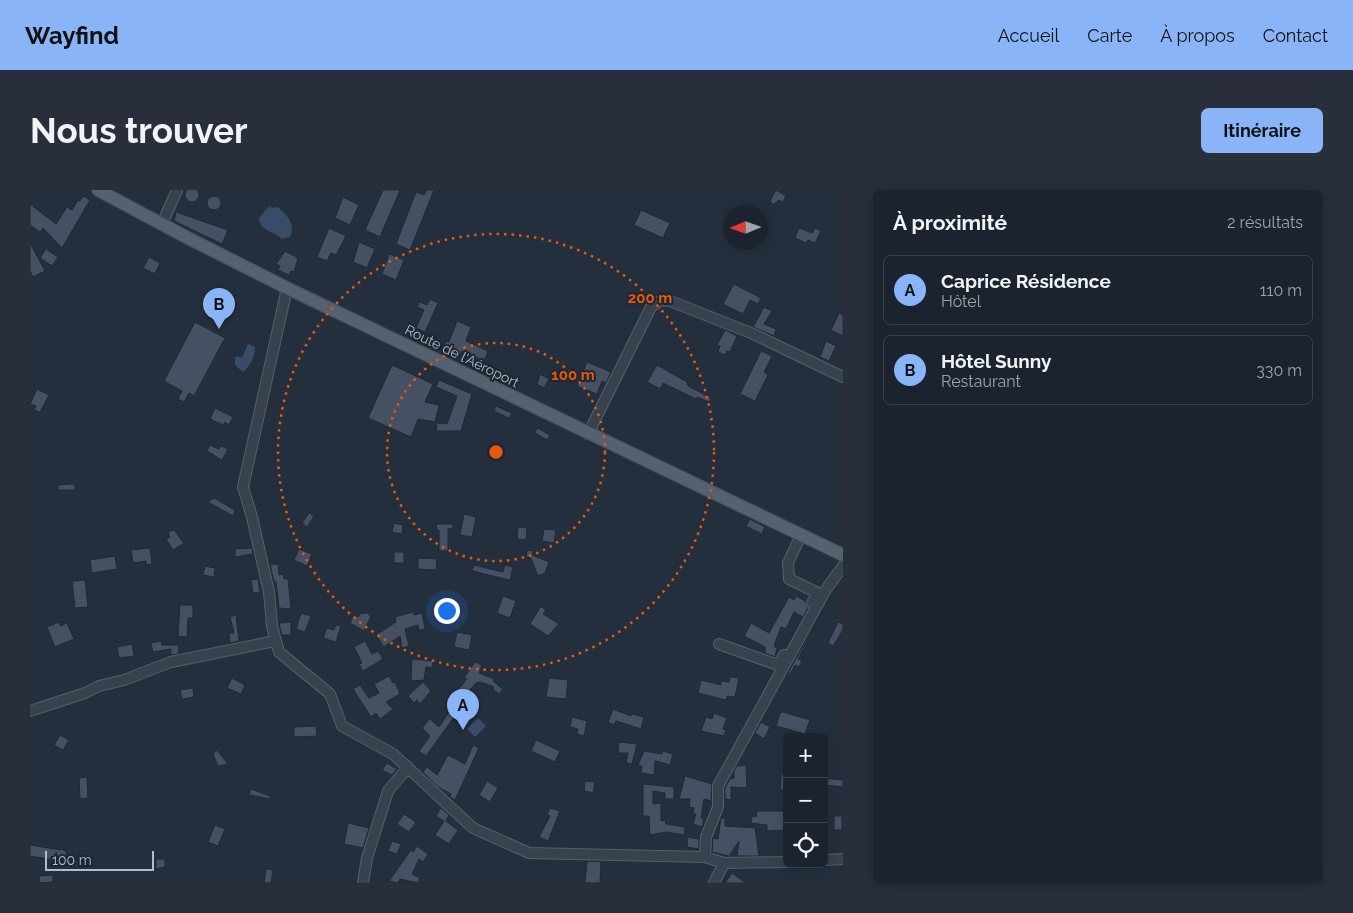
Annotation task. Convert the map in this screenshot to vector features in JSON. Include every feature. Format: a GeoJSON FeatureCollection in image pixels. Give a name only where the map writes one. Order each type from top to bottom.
{"type":"FeatureCollection","features":[{"type":"Feature","properties":{"kind":"main road","name":"Route de l'Aéroport"},"geometry":{"type":"LineString","coordinates":[[98,190],[287,288],[588,434],[691,480],[799,539],[843,555]]}},
{"type":"Feature","properties":{"kind":"street"},"geometry":{"type":"LineString","coordinates":[[162,224],[176,190]]}},
{"type":"Feature","properties":{"kind":"street"},"geometry":{"type":"LineString","coordinates":[[287,288],[243,488],[252,517],[268,592],[275,642],[279,652],[330,694],[342,726],[393,754],[473,828],[529,853],[705,857],[724,863],[783,862]]}},
{"type":"Feature","properties":{"kind":"street"},"geometry":{"type":"LineString","coordinates":[[588,434],[651,307],[660,300],[670,301],[751,333],[843,377]]}},
{"type":"Feature","properties":{"kind":"street"},"geometry":{"type":"LineString","coordinates":[[757,703],[818,593],[789,578],[790,559],[799,539]]}},
{"type":"Feature","properties":{"kind":"street"},"geometry":{"type":"LineString","coordinates":[[705,857],[706,837],[718,808],[718,786],[825,591],[841,570]]}},
{"type":"Feature","properties":{"kind":"street"},"geometry":{"type":"LineString","coordinates":[[30,711],[85,693],[98,686],[124,680],[171,662],[275,642]]}},
{"type":"Feature","properties":{"kind":"street"},"geometry":{"type":"LineString","coordinates":[[719,644],[778,665]]}},
{"type":"Feature","properties":{"kind":"street"},"geometry":{"type":"LineString","coordinates":[[363,883],[367,858],[388,791],[408,767]]}},
{"type":"Feature","properties":{"kind":"street"},"geometry":{"type":"LineString","coordinates":[[828,860],[843,859]]}},
{"type":"Feature","properties":{"kind":"street"},"geometry":{"type":"LineString","coordinates":[[714,883],[724,863]]}},
{"type":"Feature","properties":{"kind":"water"},"geometry":{"type":"Polygon","coordinates":[[[269,206],[272,208],[278,207],[290,220],[292,232],[290,237],[282,239],[262,226],[259,218],[269,206]]]}},
{"type":"Feature","properties":{"kind":"water"},"geometry":{"type":"Polygon","coordinates":[[[248,344],[255,347],[255,351],[251,362],[243,372],[235,365],[235,358],[237,356],[242,358],[248,344]]]}},
{"type":"Feature","properties":{"kind":"water"},"geometry":{"type":"Polygon","coordinates":[[[478,718],[486,726],[475,737],[467,729],[478,718]]]}},
{"type":"Feature","properties":{"kind":"building"},"geometry":{"type":"Polygon","coordinates":[[[192,188],[197,190],[199,195],[197,200],[192,202],[187,200],[185,195],[187,190],[192,188]]]}},
{"type":"Feature","properties":{"kind":"building"},"geometry":{"type":"Polygon","coordinates":[[[383,190],[400,190],[380,237],[365,230],[383,190]]]}},
{"type":"Feature","properties":{"kind":"building"},"geometry":{"type":"Polygon","coordinates":[[[427,190],[434,190],[410,250],[396,244],[416,192],[424,195],[427,190]]]}},
{"type":"Feature","properties":{"kind":"building"},"geometry":{"type":"Polygon","coordinates":[[[776,190],[786,196],[783,202],[779,200],[773,205],[770,201],[776,190]]]}},
{"type":"Feature","properties":{"kind":"building"},"geometry":{"type":"Polygon","coordinates":[[[83,196],[90,200],[62,248],[43,228],[40,232],[30,225],[30,204],[56,224],[67,207],[72,210],[83,196]]]}},
{"type":"Feature","properties":{"kind":"building"},"geometry":{"type":"Polygon","coordinates":[[[211,196],[217,196],[221,203],[217,210],[211,210],[207,206],[207,200],[211,196]]]}},
{"type":"Feature","properties":{"kind":"building"},"geometry":{"type":"Polygon","coordinates":[[[343,197],[359,205],[350,225],[335,218],[343,197]]]}},
{"type":"Feature","properties":{"kind":"building"},"geometry":{"type":"Polygon","coordinates":[[[641,210],[670,223],[663,238],[634,225],[641,210]]]}},
{"type":"Feature","properties":{"kind":"building"},"geometry":{"type":"Polygon","coordinates":[[[176,212],[228,230],[222,244],[174,221],[176,212]]]}},
{"type":"Feature","properties":{"kind":"building"},"geometry":{"type":"Polygon","coordinates":[[[329,228],[346,236],[336,255],[331,253],[327,261],[317,257],[329,228]]]}},
{"type":"Feature","properties":{"kind":"building"},"geometry":{"type":"Polygon","coordinates":[[[799,228],[812,233],[815,228],[821,231],[815,243],[808,240],[806,243],[795,238],[799,228]]]}},
{"type":"Feature","properties":{"kind":"building"},"geometry":{"type":"Polygon","coordinates":[[[359,242],[375,249],[367,268],[353,262],[359,242]]]}},
{"type":"Feature","properties":{"kind":"building"},"geometry":{"type":"Polygon","coordinates":[[[30,243],[45,271],[33,277],[30,271],[30,243]]]}},
{"type":"Feature","properties":{"kind":"building"},"geometry":{"type":"Polygon","coordinates":[[[46,249],[58,257],[52,266],[40,258],[46,249]]]}},
{"type":"Feature","properties":{"kind":"building"},"geometry":{"type":"Polygon","coordinates":[[[285,251],[298,258],[294,272],[291,271],[289,275],[278,270],[280,266],[276,264],[285,251]]]}},
{"type":"Feature","properties":{"kind":"building"},"geometry":{"type":"Polygon","coordinates":[[[389,254],[404,260],[396,280],[382,274],[389,254]]]}},
{"type":"Feature","properties":{"kind":"building"},"geometry":{"type":"Polygon","coordinates":[[[149,257],[160,263],[155,274],[143,268],[149,257]]]}},
{"type":"Feature","properties":{"kind":"building"},"geometry":{"type":"Polygon","coordinates":[[[734,284],[761,298],[758,304],[750,300],[743,314],[723,304],[734,284]]]}},
{"type":"Feature","properties":{"kind":"building"},"geometry":{"type":"Polygon","coordinates":[[[430,299],[438,303],[425,332],[416,328],[424,310],[417,307],[420,302],[427,305],[430,299]]]}},
{"type":"Feature","properties":{"kind":"building"},"geometry":{"type":"Polygon","coordinates":[[[764,307],[772,311],[764,324],[776,329],[774,336],[753,327],[764,307]]]}},
{"type":"Feature","properties":{"kind":"building"},"geometry":{"type":"Polygon","coordinates":[[[839,313],[843,315],[843,336],[831,330],[839,313]]]}},
{"type":"Feature","properties":{"kind":"building"},"geometry":{"type":"Polygon","coordinates":[[[457,321],[471,327],[466,341],[488,351],[484,361],[462,351],[460,356],[443,349],[446,341],[449,342],[457,321]]]}},
{"type":"Feature","properties":{"kind":"building"},"geometry":{"type":"Polygon","coordinates":[[[195,322],[225,338],[194,396],[189,393],[184,402],[178,399],[182,391],[164,381],[195,322]]]}},
{"type":"Feature","properties":{"kind":"building"},"geometry":{"type":"Polygon","coordinates":[[[725,330],[737,336],[730,352],[727,351],[725,355],[718,352],[720,346],[717,345],[725,330]]]}},
{"type":"Feature","properties":{"kind":"building"},"geometry":{"type":"Polygon","coordinates":[[[826,341],[836,346],[829,361],[820,357],[826,341]]]}},
{"type":"Feature","properties":{"kind":"building"},"geometry":{"type":"Polygon","coordinates":[[[761,351],[772,356],[764,372],[768,375],[755,401],[740,394],[761,351]]]}},
{"type":"Feature","properties":{"kind":"building"},"geometry":{"type":"Polygon","coordinates":[[[587,362],[611,372],[606,383],[602,381],[597,394],[577,386],[587,362]]]}},
{"type":"Feature","properties":{"kind":"building"},"geometry":{"type":"Polygon","coordinates":[[[392,365],[433,384],[425,402],[439,405],[435,422],[418,419],[411,437],[368,418],[392,365]]]}},
{"type":"Feature","properties":{"kind":"building"},"geometry":{"type":"Polygon","coordinates":[[[657,365],[687,382],[688,386],[711,398],[709,402],[697,397],[696,399],[663,383],[660,389],[647,382],[657,365]]]}},
{"type":"Feature","properties":{"kind":"building"},"geometry":{"type":"Polygon","coordinates":[[[540,374],[549,379],[544,388],[537,384],[540,374]]]}},
{"type":"Feature","properties":{"kind":"building"},"geometry":{"type":"Polygon","coordinates":[[[439,380],[472,394],[461,431],[436,431],[437,423],[447,424],[457,396],[436,387],[439,380]]]}},
{"type":"Feature","properties":{"kind":"building"},"geometry":{"type":"Polygon","coordinates":[[[37,389],[49,395],[40,412],[34,410],[36,406],[30,404],[37,389]]]}},
{"type":"Feature","properties":{"kind":"building"},"geometry":{"type":"Polygon","coordinates":[[[496,406],[512,413],[509,418],[494,411],[496,406]]]}},
{"type":"Feature","properties":{"kind":"building"},"geometry":{"type":"Polygon","coordinates":[[[215,408],[233,417],[229,425],[225,422],[223,425],[210,419],[215,408]]]}},
{"type":"Feature","properties":{"kind":"building"},"geometry":{"type":"Polygon","coordinates":[[[537,428],[550,435],[547,440],[535,433],[537,428]]]}},
{"type":"Feature","properties":{"kind":"building"},"geometry":{"type":"Polygon","coordinates":[[[210,445],[219,449],[221,446],[228,449],[222,460],[207,451],[210,445]]]}},
{"type":"Feature","properties":{"kind":"building"},"geometry":{"type":"Polygon","coordinates":[[[75,484],[75,490],[58,490],[58,485],[75,484]]]}},
{"type":"Feature","properties":{"kind":"building"},"geometry":{"type":"Polygon","coordinates":[[[214,498],[235,510],[233,516],[208,502],[214,498]]]}},
{"type":"Feature","properties":{"kind":"building"},"geometry":{"type":"Polygon","coordinates":[[[309,513],[314,516],[307,527],[302,523],[309,513]]]}},
{"type":"Feature","properties":{"kind":"building"},"geometry":{"type":"Polygon","coordinates":[[[464,514],[476,517],[472,537],[460,535],[464,514]]]}},
{"type":"Feature","properties":{"kind":"building"},"geometry":{"type":"Polygon","coordinates":[[[750,519],[765,527],[762,534],[746,526],[750,519]]]}},
{"type":"Feature","properties":{"kind":"building"},"geometry":{"type":"Polygon","coordinates":[[[394,523],[403,525],[402,534],[392,532],[394,523]]]}},
{"type":"Feature","properties":{"kind":"building"},"geometry":{"type":"Polygon","coordinates":[[[436,524],[453,524],[453,528],[448,529],[448,551],[439,551],[439,530],[437,530],[436,524]]]}},
{"type":"Feature","properties":{"kind":"building"},"geometry":{"type":"Polygon","coordinates":[[[518,527],[527,528],[526,540],[517,539],[518,527]]]}},
{"type":"Feature","properties":{"kind":"building"},"geometry":{"type":"Polygon","coordinates":[[[544,529],[556,530],[554,543],[542,541],[544,529]]]}},
{"type":"Feature","properties":{"kind":"building"},"geometry":{"type":"Polygon","coordinates":[[[174,530],[184,543],[173,550],[166,539],[170,537],[168,532],[174,530]]]}},
{"type":"Feature","properties":{"kind":"building"},"geometry":{"type":"Polygon","coordinates":[[[150,548],[152,564],[146,565],[146,561],[133,563],[131,550],[150,548]]]}},
{"type":"Feature","properties":{"kind":"building"},"geometry":{"type":"Polygon","coordinates":[[[252,548],[253,554],[235,557],[235,549],[252,548]]]}},
{"type":"Feature","properties":{"kind":"building"},"geometry":{"type":"Polygon","coordinates":[[[299,549],[312,554],[307,566],[294,560],[299,549]]]}},
{"type":"Feature","properties":{"kind":"building"},"geometry":{"type":"Polygon","coordinates":[[[527,550],[533,551],[532,555],[549,562],[545,573],[538,576],[531,558],[526,557],[527,550]]]}},
{"type":"Feature","properties":{"kind":"building"},"geometry":{"type":"Polygon","coordinates":[[[394,552],[404,552],[404,563],[394,563],[394,552]]]}},
{"type":"Feature","properties":{"kind":"building"},"geometry":{"type":"Polygon","coordinates":[[[115,556],[117,569],[92,573],[90,560],[115,556]]]}},
{"type":"Feature","properties":{"kind":"building"},"geometry":{"type":"Polygon","coordinates":[[[418,558],[437,559],[436,570],[418,569],[418,558]]]}},
{"type":"Feature","properties":{"kind":"building"},"geometry":{"type":"Polygon","coordinates":[[[270,564],[278,564],[279,575],[283,574],[284,579],[288,579],[291,609],[279,608],[276,582],[274,582],[270,564]]]}},
{"type":"Feature","properties":{"kind":"building"},"geometry":{"type":"Polygon","coordinates":[[[474,565],[503,572],[505,565],[513,567],[510,580],[476,572],[472,570],[474,565]]]}},
{"type":"Feature","properties":{"kind":"building"},"geometry":{"type":"Polygon","coordinates":[[[205,566],[215,568],[214,577],[203,575],[205,566]]]}},
{"type":"Feature","properties":{"kind":"building"},"geometry":{"type":"Polygon","coordinates":[[[258,579],[260,592],[253,593],[251,580],[258,579]]]}},
{"type":"Feature","properties":{"kind":"building"},"geometry":{"type":"Polygon","coordinates":[[[85,580],[88,607],[75,608],[72,581],[85,580]]]}},
{"type":"Feature","properties":{"kind":"building"},"geometry":{"type":"Polygon","coordinates":[[[503,596],[516,601],[510,618],[497,613],[503,596]]]}},
{"type":"Feature","properties":{"kind":"building"},"geometry":{"type":"Polygon","coordinates":[[[796,596],[805,601],[808,608],[803,617],[794,612],[786,629],[781,627],[774,646],[777,648],[775,657],[765,653],[765,647],[744,636],[751,623],[769,633],[789,597],[794,600],[796,596]]]}},
{"type":"Feature","properties":{"kind":"building"},"geometry":{"type":"Polygon","coordinates":[[[180,605],[193,605],[193,618],[188,618],[187,637],[178,636],[180,605]]]}},
{"type":"Feature","properties":{"kind":"building"},"geometry":{"type":"Polygon","coordinates":[[[541,606],[546,610],[543,614],[559,624],[548,636],[530,624],[541,606]]]}},
{"type":"Feature","properties":{"kind":"building"},"geometry":{"type":"Polygon","coordinates":[[[823,609],[798,659],[802,661],[799,667],[795,665],[790,674],[788,673],[823,609]]]}},
{"type":"Feature","properties":{"kind":"building"},"geometry":{"type":"Polygon","coordinates":[[[365,612],[371,616],[364,631],[350,623],[354,615],[358,617],[361,613],[364,614],[365,612]]]}},
{"type":"Feature","properties":{"kind":"building"},"geometry":{"type":"Polygon","coordinates":[[[413,612],[414,615],[422,613],[425,629],[419,630],[418,625],[405,629],[409,646],[402,648],[400,636],[384,647],[376,635],[396,622],[395,617],[413,612]]]}},
{"type":"Feature","properties":{"kind":"building"},"geometry":{"type":"Polygon","coordinates":[[[301,613],[311,616],[305,632],[296,629],[301,613]]]}},
{"type":"Feature","properties":{"kind":"building"},"geometry":{"type":"Polygon","coordinates":[[[236,615],[239,641],[230,643],[229,633],[234,633],[230,617],[236,615]]]}},
{"type":"Feature","properties":{"kind":"building"},"geometry":{"type":"Polygon","coordinates":[[[59,622],[60,626],[67,623],[74,639],[55,647],[47,627],[59,622]]]}},
{"type":"Feature","properties":{"kind":"building"},"geometry":{"type":"Polygon","coordinates":[[[291,622],[291,635],[282,635],[279,623],[291,622]]]}},
{"type":"Feature","properties":{"kind":"building"},"geometry":{"type":"Polygon","coordinates":[[[838,622],[843,624],[843,630],[833,646],[828,643],[838,622]]]}},
{"type":"Feature","properties":{"kind":"building"},"geometry":{"type":"Polygon","coordinates":[[[336,625],[341,626],[336,642],[323,638],[327,628],[334,630],[336,625]]]}},
{"type":"Feature","properties":{"kind":"building"},"geometry":{"type":"Polygon","coordinates":[[[457,632],[472,635],[469,650],[454,647],[457,632]]]}},
{"type":"Feature","properties":{"kind":"building"},"geometry":{"type":"Polygon","coordinates":[[[161,641],[162,645],[179,645],[178,654],[171,655],[171,649],[153,652],[151,643],[161,641]]]}},
{"type":"Feature","properties":{"kind":"building"},"geometry":{"type":"Polygon","coordinates":[[[365,641],[372,654],[378,651],[383,659],[363,671],[359,664],[362,663],[354,647],[365,641]]]}},
{"type":"Feature","properties":{"kind":"building"},"geometry":{"type":"Polygon","coordinates":[[[132,644],[134,656],[119,658],[117,647],[132,644]]]}},
{"type":"Feature","properties":{"kind":"building"},"geometry":{"type":"Polygon","coordinates":[[[412,659],[433,661],[432,668],[426,667],[424,680],[411,681],[412,659]]]}},
{"type":"Feature","properties":{"kind":"building"},"geometry":{"type":"Polygon","coordinates":[[[475,662],[482,665],[479,673],[494,679],[494,682],[503,689],[499,694],[493,689],[494,687],[480,682],[476,683],[464,697],[457,691],[467,679],[464,678],[475,662]]]}},
{"type":"Feature","properties":{"kind":"building"},"geometry":{"type":"Polygon","coordinates":[[[389,676],[393,683],[395,682],[400,694],[386,702],[393,709],[380,719],[376,713],[371,717],[353,689],[360,685],[369,698],[379,693],[374,684],[389,676]]]}},
{"type":"Feature","properties":{"kind":"building"},"geometry":{"type":"Polygon","coordinates":[[[730,677],[739,678],[735,697],[727,696],[726,700],[698,693],[701,680],[721,685],[721,681],[729,682],[730,677]]]}},
{"type":"Feature","properties":{"kind":"building"},"geometry":{"type":"Polygon","coordinates":[[[232,678],[245,685],[241,694],[227,688],[232,678]]]}},
{"type":"Feature","properties":{"kind":"building"},"geometry":{"type":"Polygon","coordinates":[[[549,678],[568,680],[566,699],[546,697],[549,678]]]}},
{"type":"Feature","properties":{"kind":"building"},"geometry":{"type":"Polygon","coordinates":[[[423,682],[431,691],[420,704],[417,700],[414,703],[408,696],[423,682]]]}},
{"type":"Feature","properties":{"kind":"building"},"geometry":{"type":"Polygon","coordinates":[[[193,688],[194,697],[182,699],[180,690],[193,688]]]}},
{"type":"Feature","properties":{"kind":"building"},"geometry":{"type":"Polygon","coordinates":[[[459,697],[465,702],[426,756],[419,751],[430,736],[422,728],[430,719],[439,727],[459,697]]]}},
{"type":"Feature","properties":{"kind":"building"},"geometry":{"type":"Polygon","coordinates":[[[613,709],[631,716],[632,714],[644,717],[641,729],[616,721],[614,725],[608,722],[613,709]]]}},
{"type":"Feature","properties":{"kind":"building"},"geometry":{"type":"Polygon","coordinates":[[[783,712],[810,720],[805,733],[776,726],[780,713],[783,712]]]}},
{"type":"Feature","properties":{"kind":"building"},"geometry":{"type":"Polygon","coordinates":[[[714,713],[727,718],[723,729],[726,730],[724,736],[701,731],[706,717],[712,719],[714,713]]]}},
{"type":"Feature","properties":{"kind":"building"},"geometry":{"type":"Polygon","coordinates":[[[572,717],[587,721],[584,736],[577,734],[578,729],[570,727],[572,717]]]}},
{"type":"Feature","properties":{"kind":"building"},"geometry":{"type":"Polygon","coordinates":[[[761,722],[770,727],[764,739],[755,733],[761,722]]]}},
{"type":"Feature","properties":{"kind":"building"},"geometry":{"type":"Polygon","coordinates":[[[316,726],[317,736],[294,737],[294,727],[316,726]]]}},
{"type":"Feature","properties":{"kind":"building"},"geometry":{"type":"Polygon","coordinates":[[[60,735],[69,740],[63,750],[54,745],[60,735]]]}},
{"type":"Feature","properties":{"kind":"building"},"geometry":{"type":"Polygon","coordinates":[[[536,740],[560,751],[555,762],[531,751],[536,740]]]}},
{"type":"Feature","properties":{"kind":"building"},"geometry":{"type":"Polygon","coordinates":[[[619,742],[637,744],[632,764],[626,763],[628,753],[618,753],[619,742]]]}},
{"type":"Feature","properties":{"kind":"building"},"geometry":{"type":"Polygon","coordinates":[[[473,745],[479,748],[455,800],[450,797],[451,794],[438,787],[423,772],[427,767],[437,775],[448,755],[465,764],[473,745]]]}},
{"type":"Feature","properties":{"kind":"building"},"geometry":{"type":"Polygon","coordinates":[[[217,750],[228,764],[218,766],[213,754],[217,750]]]}},
{"type":"Feature","properties":{"kind":"building"},"geometry":{"type":"Polygon","coordinates":[[[644,751],[662,754],[663,751],[673,754],[670,765],[655,761],[654,775],[641,773],[642,766],[638,765],[644,751]]]}},
{"type":"Feature","properties":{"kind":"building"},"geometry":{"type":"Polygon","coordinates":[[[387,763],[397,769],[392,775],[382,770],[387,763]]]}},
{"type":"Feature","properties":{"kind":"building"},"geometry":{"type":"Polygon","coordinates":[[[746,765],[747,788],[731,787],[731,800],[725,799],[725,788],[730,779],[734,778],[734,771],[737,766],[746,765]]]}},
{"type":"Feature","properties":{"kind":"building"},"geometry":{"type":"Polygon","coordinates":[[[781,774],[783,774],[783,790],[780,790],[781,774]]]}},
{"type":"Feature","properties":{"kind":"building"},"geometry":{"type":"Polygon","coordinates":[[[685,776],[712,784],[711,801],[704,799],[701,818],[704,818],[702,827],[693,824],[696,814],[693,814],[694,808],[689,807],[690,799],[679,799],[685,776]]]}},
{"type":"Feature","properties":{"kind":"building"},"geometry":{"type":"Polygon","coordinates":[[[87,777],[88,798],[80,799],[79,778],[87,777]]]}},
{"type":"Feature","properties":{"kind":"building"},"geometry":{"type":"Polygon","coordinates":[[[828,778],[843,780],[843,787],[828,785],[828,778]]]}},
{"type":"Feature","properties":{"kind":"building"},"geometry":{"type":"Polygon","coordinates":[[[487,781],[498,788],[490,802],[479,795],[487,781]]]}},
{"type":"Feature","properties":{"kind":"building"},"geometry":{"type":"Polygon","coordinates":[[[585,781],[595,782],[593,793],[584,791],[585,781]]]}},
{"type":"Feature","properties":{"kind":"building"},"geometry":{"type":"Polygon","coordinates":[[[643,784],[674,787],[674,799],[665,799],[665,793],[653,791],[653,804],[661,803],[661,821],[665,820],[666,824],[685,827],[684,835],[666,832],[650,835],[649,816],[643,816],[643,784]]]}},
{"type":"Feature","properties":{"kind":"building"},"geometry":{"type":"Polygon","coordinates":[[[251,789],[270,796],[270,799],[249,795],[251,789]]]}},
{"type":"Feature","properties":{"kind":"building"},"geometry":{"type":"Polygon","coordinates":[[[441,808],[449,815],[446,821],[458,830],[449,844],[435,835],[444,821],[436,816],[441,808]]]}},
{"type":"Feature","properties":{"kind":"building"},"geometry":{"type":"Polygon","coordinates":[[[550,808],[560,811],[548,841],[539,837],[550,816],[547,815],[550,808]]]}},
{"type":"Feature","properties":{"kind":"building"},"geometry":{"type":"Polygon","coordinates":[[[757,811],[783,811],[783,830],[767,831],[767,825],[751,823],[752,816],[756,817],[757,811]]]}},
{"type":"Feature","properties":{"kind":"building"},"geometry":{"type":"Polygon","coordinates":[[[404,814],[416,822],[409,832],[397,824],[404,814]]]}},
{"type":"Feature","properties":{"kind":"building"},"geometry":{"type":"Polygon","coordinates":[[[834,816],[842,816],[842,830],[834,830],[834,816]]]}},
{"type":"Feature","properties":{"kind":"building"},"geometry":{"type":"Polygon","coordinates":[[[721,818],[725,818],[725,826],[755,828],[759,856],[737,856],[739,841],[729,856],[712,852],[713,838],[718,839],[721,818]]]}},
{"type":"Feature","properties":{"kind":"building"},"geometry":{"type":"Polygon","coordinates":[[[348,823],[369,828],[363,848],[344,844],[348,823]]]}},
{"type":"Feature","properties":{"kind":"building"},"geometry":{"type":"Polygon","coordinates":[[[215,825],[225,829],[218,846],[208,842],[215,825]]]}},
{"type":"Feature","properties":{"kind":"building"},"geometry":{"type":"Polygon","coordinates":[[[688,837],[699,839],[699,849],[687,847],[688,837]]]}},
{"type":"Feature","properties":{"kind":"building"},"geometry":{"type":"Polygon","coordinates":[[[392,841],[401,844],[397,854],[388,851],[392,841]]]}},
{"type":"Feature","properties":{"kind":"building"},"geometry":{"type":"Polygon","coordinates":[[[30,845],[62,849],[67,853],[61,861],[30,856],[30,845]]]}},
{"type":"Feature","properties":{"kind":"building"},"geometry":{"type":"Polygon","coordinates":[[[417,846],[428,854],[423,862],[419,859],[412,874],[420,878],[418,883],[400,879],[398,883],[389,881],[411,850],[413,852],[417,846]]]}},
{"type":"Feature","properties":{"kind":"building"},"geometry":{"type":"Polygon","coordinates":[[[156,859],[165,859],[165,867],[156,869],[156,859]]]}},
{"type":"Feature","properties":{"kind":"building"},"geometry":{"type":"Polygon","coordinates":[[[587,861],[601,862],[600,883],[585,883],[587,861]]]}},
{"type":"Feature","properties":{"kind":"building"},"geometry":{"type":"Polygon","coordinates":[[[266,869],[273,870],[271,883],[264,883],[266,869]]]}},
{"type":"Feature","properties":{"kind":"building"},"geometry":{"type":"Polygon","coordinates":[[[732,873],[746,883],[725,883],[732,873]]]}},
{"type":"Feature","properties":{"kind":"building"},"geometry":{"type":"Polygon","coordinates":[[[53,875],[53,882],[40,883],[39,876],[53,875]]]}},
{"type":"Feature","properties":{"kind":"place","name":"Hôtel Sunny"},"geometry":{"type":"Point","coordinates":[219,329]}},
{"type":"Feature","properties":{"kind":"place","name":"Caprice Résidence"},"geometry":{"type":"Point","coordinates":[463,730]}}]}
